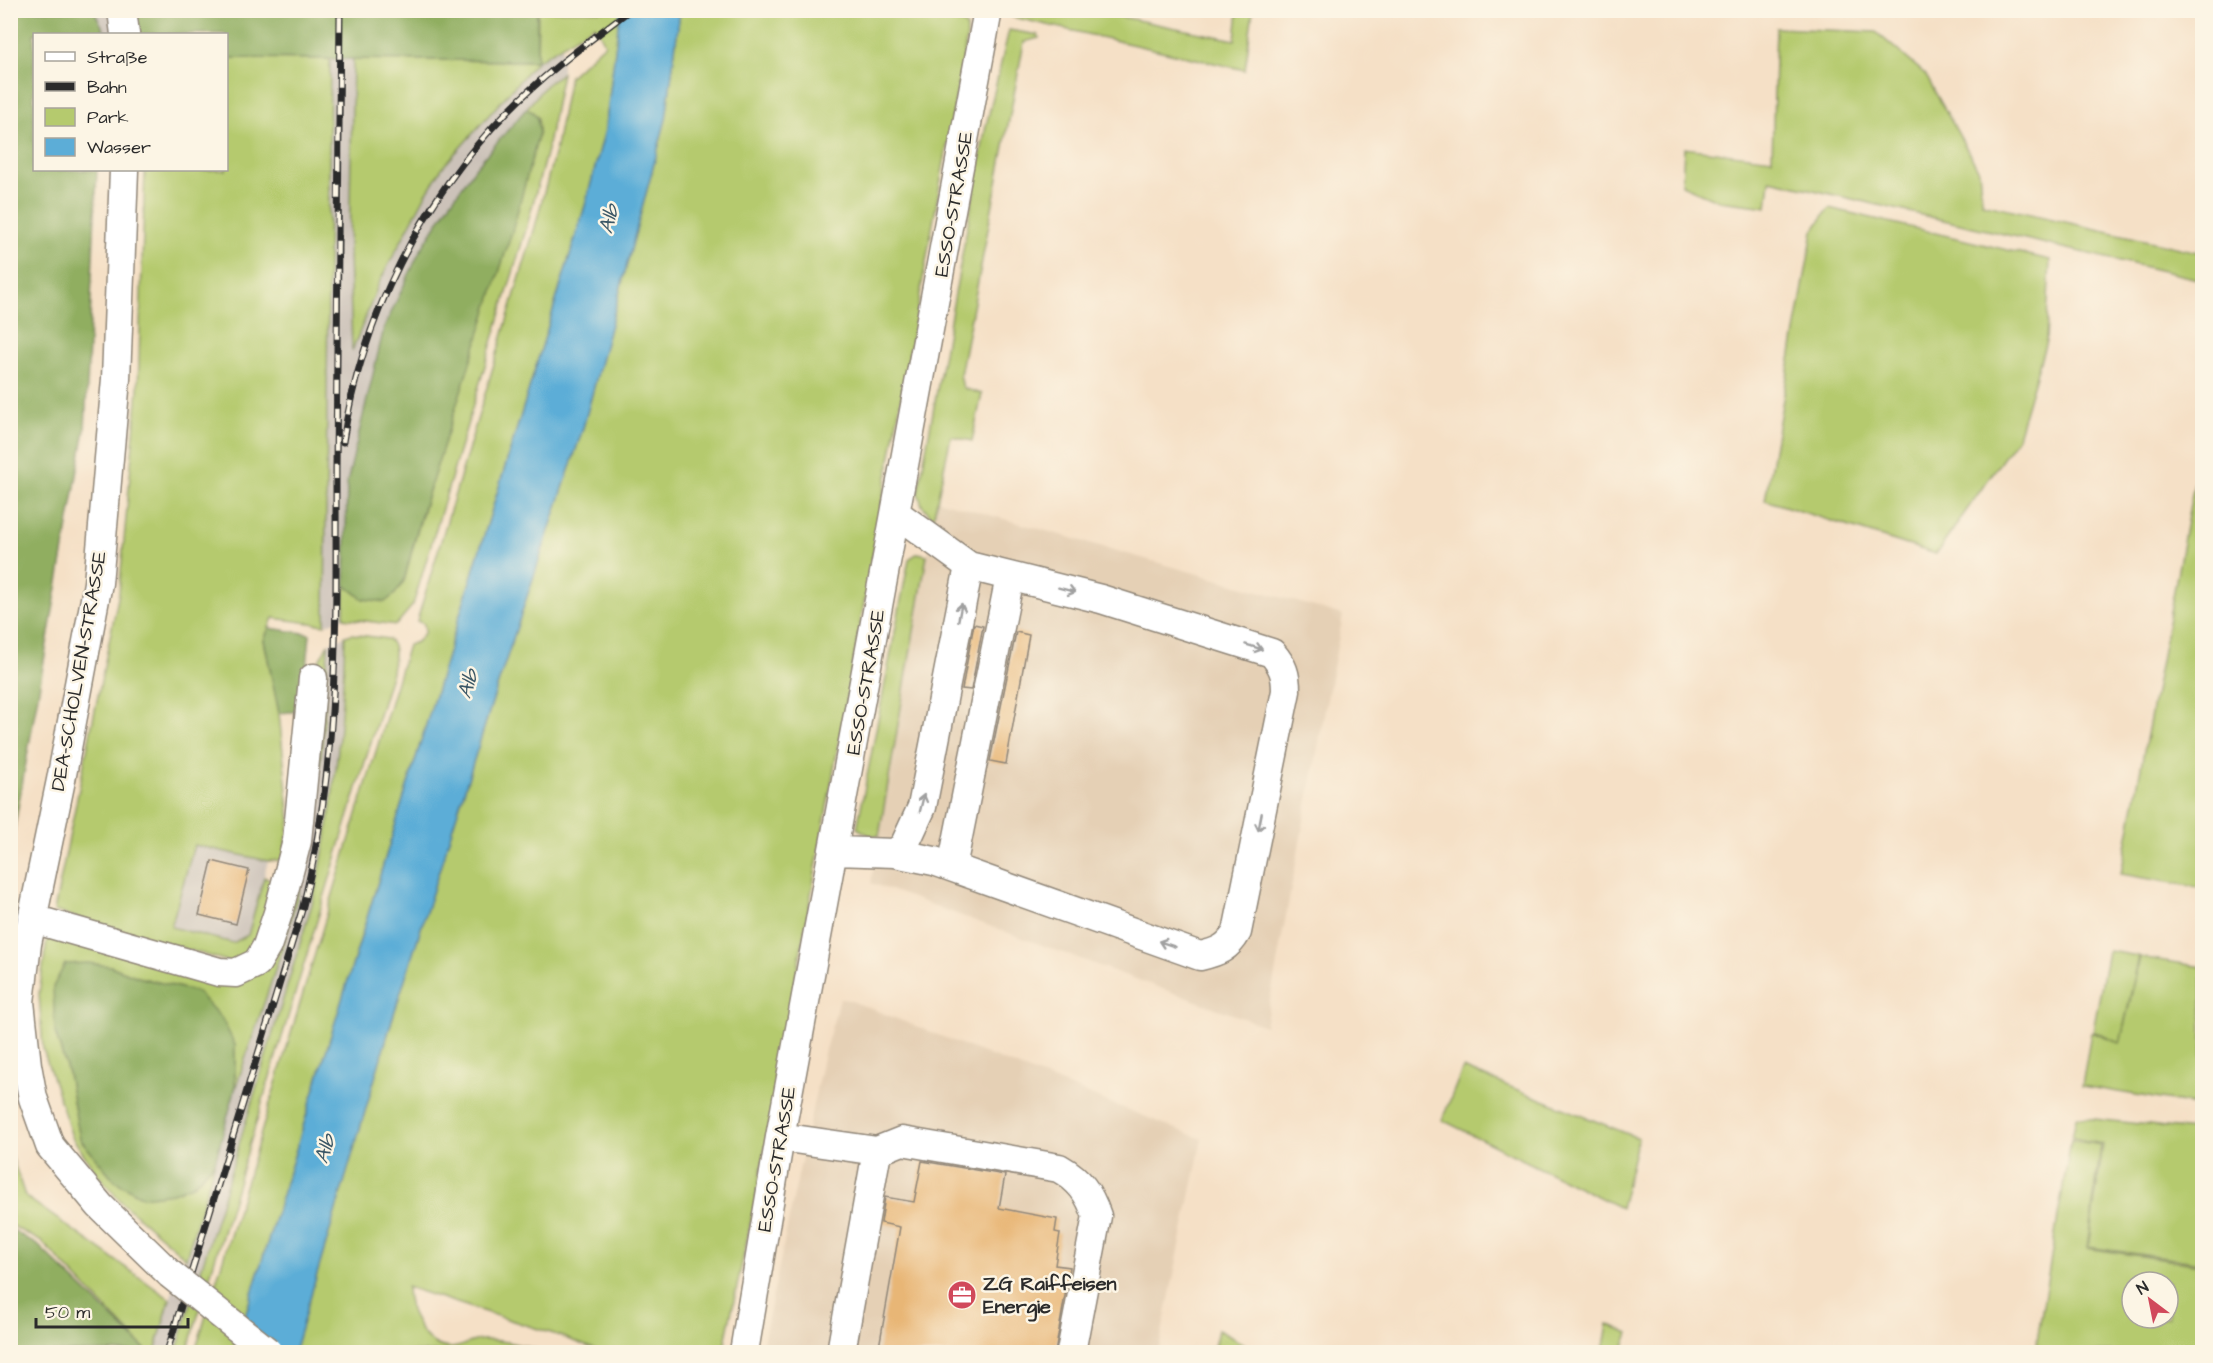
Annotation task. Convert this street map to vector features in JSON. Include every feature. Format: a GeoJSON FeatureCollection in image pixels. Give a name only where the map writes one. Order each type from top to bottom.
{"type":"FeatureCollection","features":[{"type":"Feature","properties":{"kind":"street"},"geometry":{"type":"LineString","coordinates":[[122,10],[125,33]]}},
{"type":"Feature","properties":{"kind":"street","name":"ESSO-STRASSE"},"geometry":{"type":"LineString","coordinates":[[744,1353],[780,1137],[835,851],[988,10]]}},
{"type":"Feature","properties":{"kind":"street","name":"DEA-SCHOLVEN-STRASSE"},"geometry":{"type":"LineString","coordinates":[[124,171],[116,379],[98,583],[33,919],[21,1002],[27,1065],[22,1100],[50,1146],[99,1206],[170,1274],[268,1353]]}},
{"type":"Feature","properties":{"kind":"street"},"geometry":{"type":"LineString","coordinates":[[835,851],[895,853],[943,864],[1200,956],[1219,952],[1232,942],[1238,932],[1286,691],[1286,676],[1282,664],[1272,653],[1101,599],[991,572],[897,514]]}},
{"type":"Feature","properties":{"kind":"street"},"geometry":{"type":"LineString","coordinates":[[895,853],[904,846],[922,807],[991,572]]}},
{"type":"Feature","properties":{"kind":"street"},"geometry":{"type":"LineString","coordinates":[[943,864],[991,572]]}},
{"type":"Feature","properties":{"kind":"street"},"geometry":{"type":"LineString","coordinates":[[33,919],[219,972],[236,973],[257,963],[267,946],[278,913],[297,841],[313,678]]}},
{"type":"Feature","properties":{"kind":"street"},"geometry":{"type":"LineString","coordinates":[[780,1137],[877,1151],[902,1141],[1059,1168],[1076,1178],[1091,1197],[1097,1215],[1071,1353]]}},
{"type":"Feature","properties":{"kind":"street"},"geometry":{"type":"LineString","coordinates":[[842,1353],[877,1151]]}},
{"type":"Feature","properties":{"kind":"shaded area"},"geometry":{"type":"Polygon","coordinates":[[[11,10],[538,11],[537,61],[562,47],[562,73],[546,85],[476,167],[449,205],[420,251],[384,328],[347,483],[344,618],[325,625],[330,59],[228,58],[228,33],[33,33],[11,10]],[[353,59],[349,251],[352,349],[379,283],[442,168],[506,94],[353,59]]]}},
{"type":"Feature","properties":{"kind":"shaded area"},"geometry":{"type":"Polygon","coordinates":[[[937,500],[1343,615],[1265,1026],[871,883],[937,500]]]}},
{"type":"Feature","properties":{"kind":"shaded area"},"geometry":{"type":"Polygon","coordinates":[[[345,636],[335,791],[325,850],[312,904],[176,1352],[155,1352],[170,1299],[195,1231],[235,1090],[292,915],[317,797],[326,710],[328,644],[345,636]]]}},
{"type":"Feature","properties":{"kind":"shaded area"},"geometry":{"type":"Polygon","coordinates":[[[193,845],[268,861],[248,935],[233,943],[171,927],[193,845]]]}},
{"type":"Feature","properties":{"kind":"shaded area"},"geometry":{"type":"Polygon","coordinates":[[[840,999],[849,1000],[1202,1139],[1158,1352],[761,1352],[824,1053],[840,999]]]}},
{"type":"Feature","properties":{"kind":"green space"},"geometry":{"type":"Polygon","coordinates":[[[11,10],[94,11],[105,33],[33,33],[33,171],[97,171],[85,430],[11,847],[11,10]]]}},
{"type":"Feature","properties":{"kind":"green space"},"geometry":{"type":"Polygon","coordinates":[[[900,10],[963,23],[967,28],[967,36],[756,1198],[723,1352],[602,1352],[557,1335],[407,1287],[410,1307],[418,1326],[432,1342],[455,1348],[478,1340],[490,1340],[514,1343],[545,1352],[294,1352],[392,1020],[496,690],[583,428],[666,119],[680,11],[900,10]]]}},
{"type":"Feature","properties":{"kind":"green space"},"geometry":{"type":"Polygon","coordinates":[[[137,11],[537,11],[537,61],[228,58],[228,33],[137,33],[137,11]]]}},
{"type":"Feature","properties":{"kind":"green space"},"geometry":{"type":"Polygon","coordinates":[[[538,11],[620,11],[605,130],[585,206],[234,1352],[195,1352],[408,645],[417,642],[425,632],[424,624],[417,621],[535,227],[556,147],[569,77],[605,44],[595,25],[537,61],[538,11]]]}},
{"type":"Feature","properties":{"kind":"green space"},"geometry":{"type":"Polygon","coordinates":[[[1013,11],[1093,11],[1235,40],[1238,11],[1253,11],[1245,70],[1012,17],[1013,11]]]}},
{"type":"Feature","properties":{"kind":"green space"},"geometry":{"type":"Polygon","coordinates":[[[1776,28],[1876,32],[1925,74],[1979,171],[1982,203],[2202,253],[2202,280],[1770,180],[1767,207],[1719,201],[1682,185],[1684,148],[1772,159],[1776,28]]]}},
{"type":"Feature","properties":{"kind":"green space"},"geometry":{"type":"Polygon","coordinates":[[[1009,30],[1038,35],[1039,38],[1024,42],[960,375],[963,388],[982,394],[972,441],[951,436],[933,519],[922,505],[918,493],[986,126],[1009,30]]]}},
{"type":"Feature","properties":{"kind":"green space"},"geometry":{"type":"Polygon","coordinates":[[[228,58],[330,59],[325,625],[273,618],[264,640],[279,713],[290,821],[283,860],[268,861],[194,845],[171,927],[233,943],[248,935],[264,877],[278,884],[260,944],[237,964],[54,911],[119,593],[138,390],[145,171],[228,171],[228,58]]]}},
{"type":"Feature","properties":{"kind":"green space"},"geometry":{"type":"Polygon","coordinates":[[[353,59],[537,61],[442,168],[379,283],[352,351],[349,251],[353,59]]]}},
{"type":"Feature","properties":{"kind":"green space"},"geometry":{"type":"Polygon","coordinates":[[[562,73],[547,150],[527,226],[413,605],[396,625],[344,618],[345,585],[363,599],[404,581],[419,524],[507,244],[539,132],[538,118],[526,109],[546,85],[562,73]]]}},
{"type":"Feature","properties":{"kind":"green space"},"geometry":{"type":"Polygon","coordinates":[[[526,109],[535,115],[539,132],[512,232],[420,519],[404,581],[395,594],[385,602],[363,599],[345,585],[347,483],[384,328],[420,251],[449,205],[476,167],[526,109]]]}},
{"type":"Feature","properties":{"kind":"green space"},"geometry":{"type":"Polygon","coordinates":[[[1829,208],[2050,260],[2046,341],[2018,437],[1936,554],[1765,500],[1813,231],[1829,208]]]}},
{"type":"Feature","properties":{"kind":"green space"},"geometry":{"type":"Polygon","coordinates":[[[2202,441],[2202,888],[2121,874],[2202,441]]]}},
{"type":"Feature","properties":{"kind":"green space"},"geometry":{"type":"Polygon","coordinates":[[[918,553],[927,555],[879,836],[869,835],[857,828],[909,559],[918,553]]]}},
{"type":"Feature","properties":{"kind":"green space"},"geometry":{"type":"Polygon","coordinates":[[[269,628],[310,634],[303,711],[279,713],[264,640],[269,628]]]}},
{"type":"Feature","properties":{"kind":"green space"},"geometry":{"type":"Polygon","coordinates":[[[352,634],[388,639],[394,650],[392,672],[187,1352],[176,1352],[312,904],[320,871],[336,771],[345,636],[352,634]]]}},
{"type":"Feature","properties":{"kind":"green space"},"geometry":{"type":"Polygon","coordinates":[[[328,644],[320,765],[307,855],[286,936],[235,1090],[235,1045],[197,992],[138,977],[110,966],[55,1032],[68,1073],[80,1139],[115,1181],[143,1197],[194,1184],[215,1162],[186,1258],[122,1203],[97,1174],[72,1137],[43,1049],[39,994],[47,940],[53,937],[262,970],[320,698],[319,661],[328,644]]]}},
{"type":"Feature","properties":{"kind":"green space"},"geometry":{"type":"Polygon","coordinates":[[[2108,951],[2139,956],[2120,1044],[2140,957],[2202,967],[2202,1106],[2082,1086],[2091,1032],[2119,1043],[2093,1031],[2108,951]]]}},
{"type":"Feature","properties":{"kind":"green space"},"geometry":{"type":"Polygon","coordinates":[[[88,963],[110,966],[138,977],[197,992],[222,1019],[235,1045],[235,1090],[215,1162],[194,1184],[173,1193],[143,1197],[115,1181],[80,1139],[68,1073],[55,1032],[53,987],[65,964],[88,963]]]}},
{"type":"Feature","properties":{"kind":"green space"},"geometry":{"type":"Polygon","coordinates":[[[1463,1068],[1638,1138],[1621,1208],[1442,1120],[1463,1068]]]}},
{"type":"Feature","properties":{"kind":"green space"},"geometry":{"type":"Polygon","coordinates":[[[2076,1117],[2202,1131],[2202,1263],[2088,1247],[2103,1144],[2072,1138],[2076,1117]]]}},
{"type":"Feature","properties":{"kind":"green space"},"geometry":{"type":"Polygon","coordinates":[[[2071,1140],[2101,1145],[2087,1248],[2202,1265],[2202,1352],[2035,1352],[2071,1140]]]}},
{"type":"Feature","properties":{"kind":"green space"},"geometry":{"type":"Polygon","coordinates":[[[11,1154],[25,1196],[170,1299],[155,1352],[148,1352],[42,1242],[11,1225],[11,1154]]]}},
{"type":"Feature","properties":{"kind":"green space"},"geometry":{"type":"Polygon","coordinates":[[[11,1229],[39,1246],[148,1352],[11,1352],[11,1229]]]}},
{"type":"Feature","properties":{"kind":"green space"},"geometry":{"type":"Polygon","coordinates":[[[1608,1324],[1629,1333],[1622,1352],[1603,1352],[1608,1324]]]}},
{"type":"Feature","properties":{"kind":"green space"},"geometry":{"type":"Polygon","coordinates":[[[1218,1330],[1258,1352],[1213,1352],[1218,1330]]]}},
{"type":"Feature","properties":{"kind":"water","name":"Alb"},"geometry":{"type":"Polygon","coordinates":[[[620,11],[680,11],[666,119],[583,428],[496,690],[392,1020],[294,1352],[234,1352],[585,206],[605,130],[620,11]]]}},
{"type":"Feature","properties":{"kind":"building"},"geometry":{"type":"Polygon","coordinates":[[[974,624],[983,626],[971,690],[962,689],[974,624]]]}},
{"type":"Feature","properties":{"kind":"building"},"geometry":{"type":"Polygon","coordinates":[[[1016,632],[1029,635],[1006,764],[990,761],[1016,632]]]}},
{"type":"Feature","properties":{"kind":"building"},"geometry":{"type":"Polygon","coordinates":[[[212,861],[249,870],[236,924],[199,915],[212,861]]]}},
{"type":"Feature","properties":{"kind":"building"},"geometry":{"type":"Polygon","coordinates":[[[922,1161],[1005,1175],[999,1208],[1057,1219],[1055,1232],[1060,1233],[1055,1265],[1070,1267],[1055,1353],[878,1353],[900,1227],[881,1223],[885,1197],[914,1202],[922,1161]]]}},
{"type":"Feature","properties":{"kind":"railway"},"geometry":{"type":"LineString","coordinates":[[167,1352],[302,910],[323,800],[333,691],[335,636],[340,10]]}},
{"type":"Feature","properties":{"kind":"railway"},"geometry":{"type":"LineString","coordinates":[[343,442],[364,351],[380,307],[422,223],[476,146],[507,112],[567,59],[630,10]]}},
{"type":"Feature","properties":{"kind":"place","name":"ZG Raiffeisen Energie"},"geometry":{"type":"Point","coordinates":[962,1295]}}]}
